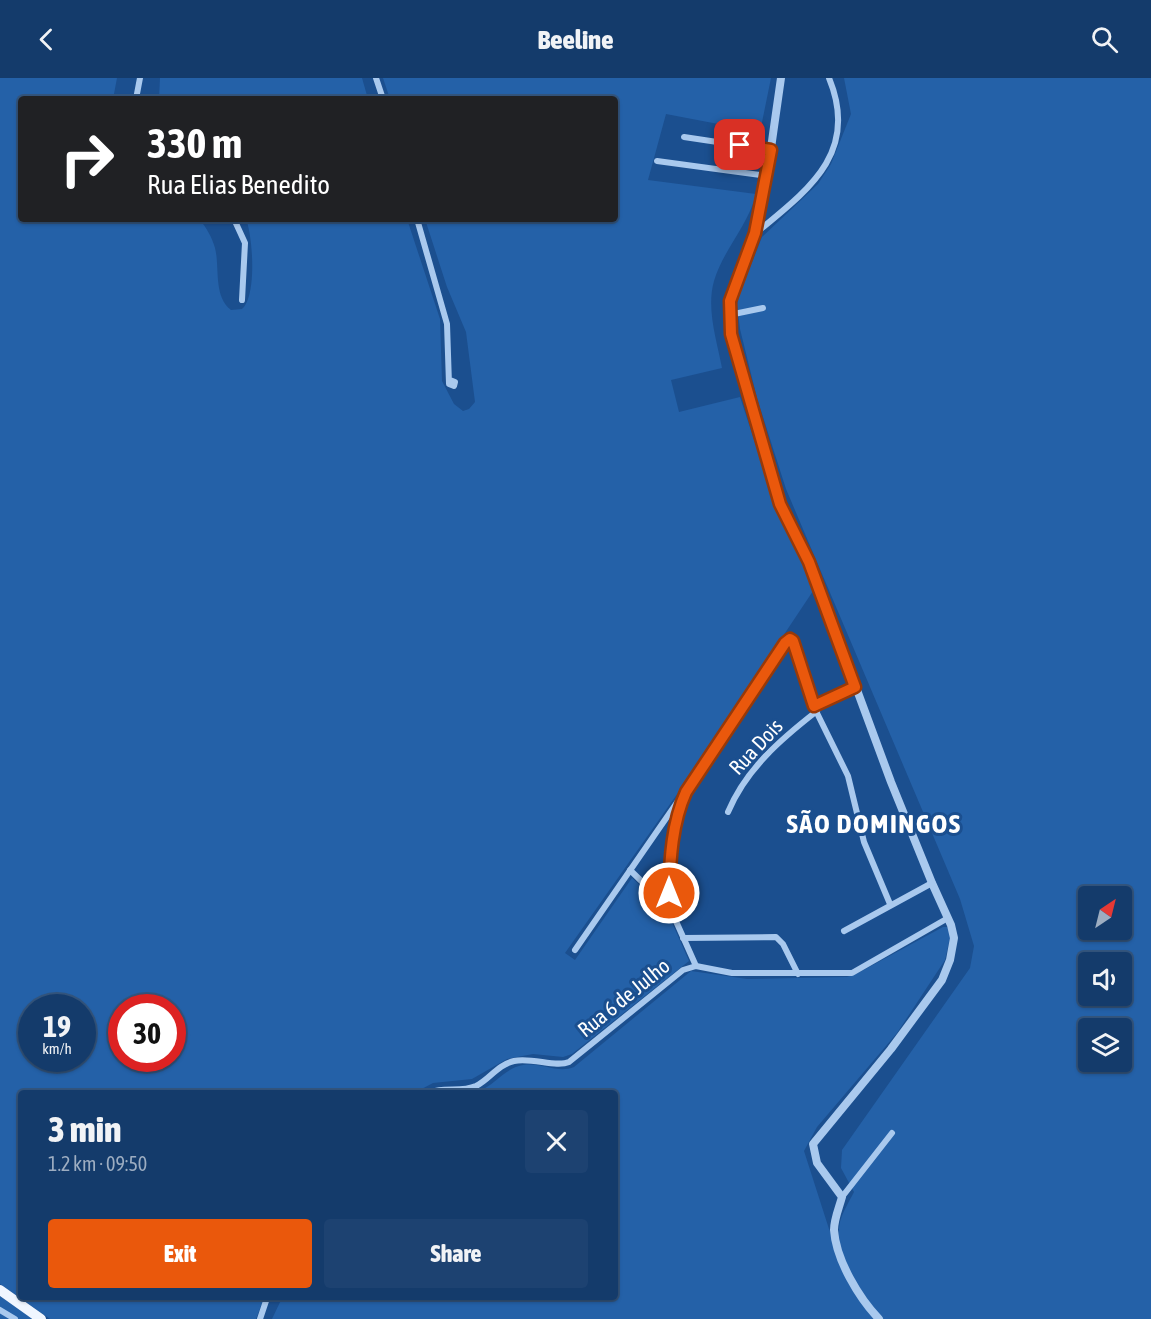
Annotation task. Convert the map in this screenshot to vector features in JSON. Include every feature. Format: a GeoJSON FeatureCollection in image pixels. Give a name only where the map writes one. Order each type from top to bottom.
{"type":"FeatureCollection","features":[{"type":"Feature","properties":{"kind":"main road"},"geometry":{"type":"LineString","coordinates":[[0,1290],[41,1319]]}},
{"type":"Feature","properties":{"kind":"street"},"geometry":{"type":"LineString","coordinates":[[137,96],[140,78]]}},
{"type":"Feature","properties":{"kind":"street"},"geometry":{"type":"LineString","coordinates":[[376,78],[381,96]]}},
{"type":"Feature","properties":{"kind":"street"},"geometry":{"type":"LineString","coordinates":[[781,78],[767,176],[755,233],[730,301],[731,334],[776,493],[813,571],[855,687],[954,938],[945,974],[891,1049],[813,1144],[817,1163],[842,1197]]}},
{"type":"Feature","properties":{"kind":"street"},"geometry":{"type":"LineString","coordinates":[[755,233],[806,190],[819,176],[829,159],[840,117],[829,78]]}},
{"type":"Feature","properties":{"kind":"street"},"geometry":{"type":"LineString","coordinates":[[684,137],[771,150]]}},
{"type":"Feature","properties":{"kind":"street"},"geometry":{"type":"LineString","coordinates":[[657,161],[767,176]]}},
{"type":"Feature","properties":{"kind":"street"},"geometry":{"type":"LineString","coordinates":[[235,222],[245,243],[242,300]]}},
{"type":"Feature","properties":{"kind":"street"},"geometry":{"type":"LineString","coordinates":[[418,222],[447,324],[450,380]]}},
{"type":"Feature","properties":{"kind":"street"},"geometry":{"type":"LineString","coordinates":[[729,315],[763,308]]}},
{"type":"Feature","properties":{"kind":"street"},"geometry":{"type":"LineString","coordinates":[[575,950],[686,792],[785,643],[791,639],[815,709],[832,749],[848,776],[864,842],[890,904]]}},
{"type":"Feature","properties":{"kind":"street","name":"Rua Dois"},"geometry":{"type":"LineString","coordinates":[[728,812],[739,790],[762,758],[815,709],[855,687]]}},
{"type":"Feature","properties":{"kind":"street"},"geometry":{"type":"LineString","coordinates":[[670,910],[670,855],[679,809],[686,792]]}},
{"type":"Feature","properties":{"kind":"street"},"geometry":{"type":"LineString","coordinates":[[630,870],[670,910],[696,966]]}},
{"type":"Feature","properties":{"kind":"street"},"geometry":{"type":"LineString","coordinates":[[844,931],[890,904],[932,884]]}},
{"type":"Feature","properties":{"kind":"street","name":"Rua 6 de Julho"},"geometry":{"type":"LineString","coordinates":[[435,1090],[477,1085],[501,1065],[515,1061],[541,1060],[565,1064],[683,970],[696,966],[732,973],[852,973],[948,918]]}},
{"type":"Feature","properties":{"kind":"street"},"geometry":{"type":"LineString","coordinates":[[683,938],[776,937],[783,944],[798,974]]}},
{"type":"Feature","properties":{"kind":"street"},"geometry":{"type":"LineString","coordinates":[[879,1319],[858,1296],[837,1241],[834,1226],[842,1197],[892,1133]]}},
{"type":"Feature","properties":{"kind":"street"},"geometry":{"type":"LineString","coordinates":[[260,1319],[266,1300]]}},
{"type":"Feature","properties":{"kind":"street"},"geometry":{"type":"LineString","coordinates":[[0,1310],[15,1319]]}},
{"type":"Feature","properties":{"kind":"shaded area"},"geometry":{"type":"Polygon","coordinates":[[[0,78],[117,78],[114,96],[18,96],[18,222],[201,222],[214,244],[219,289],[225,304],[231,310],[242,309],[250,292],[252,252],[247,222],[408,222],[440,319],[442,381],[454,404],[463,411],[469,409],[475,402],[466,332],[447,287],[426,222],[618,222],[618,96],[389,96],[383,78],[771,78],[760,132],[666,114],[648,180],[756,194],[747,217],[723,259],[714,281],[711,303],[713,325],[722,368],[671,380],[679,412],[740,397],[775,504],[815,588],[687,780],[565,953],[575,960],[632,878],[666,909],[689,961],[572,1054],[563,1057],[533,1054],[507,1059],[472,1079],[433,1083],[420,1090],[18,1090],[18,1297],[0,1284],[0,78]]]}},
{"type":"Feature","properties":{"kind":"shaded area"},"geometry":{"type":"Polygon","coordinates":[[[160,78],[362,78],[367,96],[159,96],[160,78]]]}},
{"type":"Feature","properties":{"kind":"shaded area"},"geometry":{"type":"Polygon","coordinates":[[[844,78],[1151,78],[1151,1319],[881,1319],[851,1273],[840,1248],[840,1222],[854,1192],[841,1168],[842,1150],[970,968],[974,946],[960,899],[786,489],[757,398],[740,329],[737,305],[739,295],[762,237],[818,184],[831,164],[851,114],[844,78]]]}},
{"type":"Feature","properties":{"kind":"shaded area"},"geometry":{"type":"Polygon","coordinates":[[[943,927],[947,927],[951,933],[945,960],[897,1033],[817,1127],[804,1151],[829,1229],[876,1319],[272,1319],[281,1300],[618,1300],[618,1090],[480,1090],[511,1069],[523,1065],[556,1069],[574,1067],[691,971],[747,979],[847,977],[943,927]]]}},
{"type":"Feature","properties":{"kind":"shaded area"},"geometry":{"type":"Polygon","coordinates":[[[0,1296],[34,1319],[0,1319],[0,1296]]]}},
{"type":"Feature","properties":{"kind":"shaded area"},"geometry":{"type":"Polygon","coordinates":[[[23,1300],[263,1300],[256,1319],[50,1319],[23,1300]]]}},
{"type":"Feature","properties":{"kind":"district","name":"SÃO DOMINGOS"},"geometry":{"type":"Point","coordinates":[874,824]}},
{"type":"Feature","properties":{"kind":"route"},"geometry":{"type":"LineString","coordinates":[[669,893],[671,848],[679,809],[686,792],[788,639],[793,641],[814,706],[855,687],[809,562],[780,504],[731,334],[730,301],[751,249],[771,150],[740,145]]}}]}
